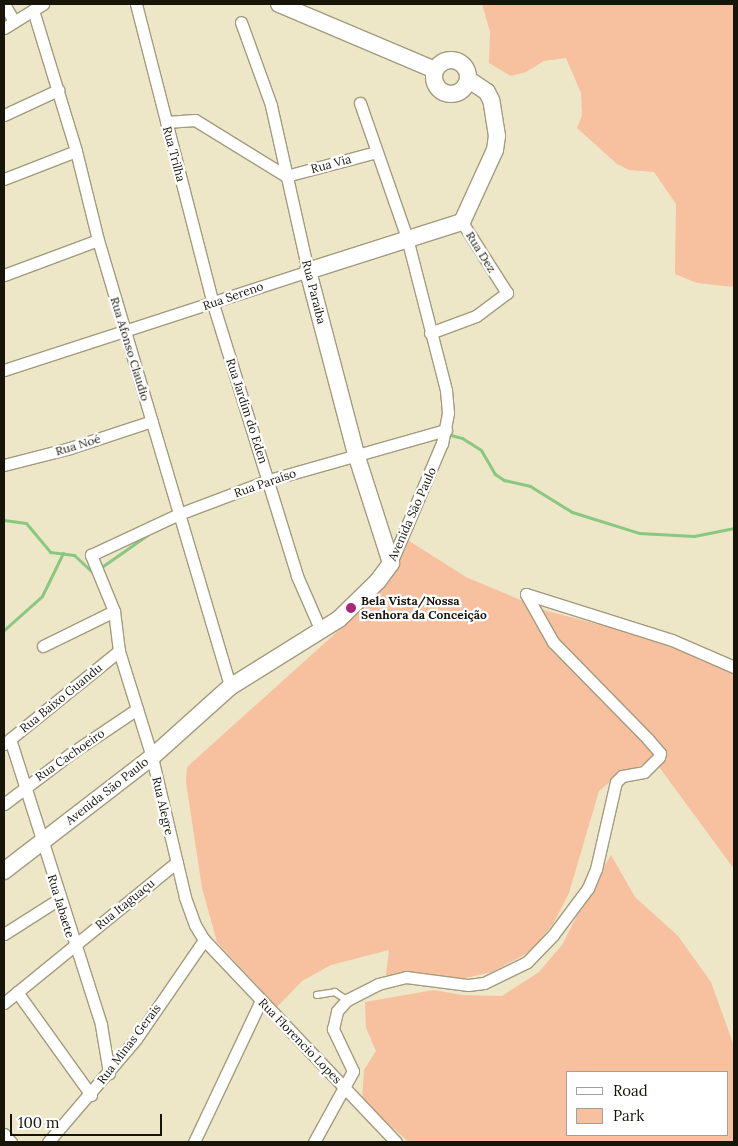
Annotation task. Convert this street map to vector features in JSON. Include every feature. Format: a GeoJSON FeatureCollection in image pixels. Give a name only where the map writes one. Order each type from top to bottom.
{"type":"FeatureCollection","features":[{"type":"Feature","properties":{"kind":"street"},"geometry":{"type":"LineString","coordinates":[[4,4],[14,21]]}},
{"type":"Feature","properties":{"kind":"street"},"geometry":{"type":"LineString","coordinates":[[4,28],[43,4]]}},
{"type":"Feature","properties":{"kind":"street","name":"Rua Trilha"},"geometry":{"type":"LineString","coordinates":[[136,4],[214,304]]}},
{"type":"Feature","properties":{"kind":"street"},"geometry":{"type":"LineString","coordinates":[[279,4],[435,70]]}},
{"type":"Feature","properties":{"kind":"street","name":"Rua Afonso Claudio"},"geometry":{"type":"LineString","coordinates":[[33,10],[76,151],[98,240],[230,687]]}},
{"type":"Feature","properties":{"kind":"street","name":"Rua Paraíba"},"geometry":{"type":"LineString","coordinates":[[241,22],[270,105],[308,271],[356,454],[391,563]]}},
{"type":"Feature","properties":{"kind":"street"},"geometry":{"type":"LineString","coordinates":[[456,60],[467,70],[469,80],[461,92],[446,94],[435,85],[435,70],[442,63],[456,60]]}},
{"type":"Feature","properties":{"kind":"street","name":"Rua Dez"},"geometry":{"type":"LineString","coordinates":[[430,333],[476,316],[507,293],[462,222],[496,150],[497,136],[491,100],[487,92],[469,80]]}},
{"type":"Feature","properties":{"kind":"street"},"geometry":{"type":"LineString","coordinates":[[4,115],[58,90]]}},
{"type":"Feature","properties":{"kind":"street","name":"Avenida São Paulo"},"geometry":{"type":"LineString","coordinates":[[4,871],[152,757],[230,687],[321,631],[351,608],[391,563],[446,430],[446,390],[407,238],[360,103]]}},
{"type":"Feature","properties":{"kind":"street"},"geometry":{"type":"LineString","coordinates":[[166,122],[195,120],[286,176]]}},
{"type":"Feature","properties":{"kind":"street"},"geometry":{"type":"LineString","coordinates":[[4,179],[76,151]]}},
{"type":"Feature","properties":{"kind":"street","name":"Rua Via"},"geometry":{"type":"LineString","coordinates":[[286,176],[376,152]]}},
{"type":"Feature","properties":{"kind":"street","name":"Rua Sereno"},"geometry":{"type":"LineString","coordinates":[[4,370],[125,330],[214,304],[407,238],[462,222]]}},
{"type":"Feature","properties":{"kind":"street"},"geometry":{"type":"LineString","coordinates":[[4,276],[98,240]]}},
{"type":"Feature","properties":{"kind":"street","name":"Rua Jardim do Eden"},"geometry":{"type":"LineString","coordinates":[[214,304],[297,576],[321,631]]}},
{"type":"Feature","properties":{"kind":"street","name":"Rua Noé"},"geometry":{"type":"LineString","coordinates":[[4,465],[70,448],[152,421]]}},
{"type":"Feature","properties":{"kind":"street","name":"Rua Paraíso"},"geometry":{"type":"LineString","coordinates":[[91,555],[179,514],[269,480],[446,430]]}},
{"type":"Feature","properties":{"kind":"street","name":"Rua Alegre"},"geometry":{"type":"LineString","coordinates":[[91,555],[114,611],[119,651],[152,757],[191,915],[204,940]]}},
{"type":"Feature","properties":{"kind":"street"},"geometry":{"type":"LineString","coordinates":[[314,1142],[353,1067],[336,1038],[333,1022],[347,1000],[378,984],[406,977],[468,985],[484,983],[527,962],[553,935],[588,888],[596,869],[616,782],[622,776],[644,772],[659,757],[660,753],[553,642],[526,594],[672,640],[734,667]]}},
{"type":"Feature","properties":{"kind":"street"},"geometry":{"type":"LineString","coordinates":[[43,646],[114,611]]}},
{"type":"Feature","properties":{"kind":"street","name":"Rua Baixo Guandu"},"geometry":{"type":"LineString","coordinates":[[7,742],[119,651]]}},
{"type":"Feature","properties":{"kind":"street","name":"Rua Cachoeiro"},"geometry":{"type":"LineString","coordinates":[[4,804],[26,786],[137,709]]}},
{"type":"Feature","properties":{"kind":"street","name":"Rua Jabaete"},"geometry":{"type":"LineString","coordinates":[[7,742],[26,786],[59,899],[101,1025],[109,1073]]}},
{"type":"Feature","properties":{"kind":"street","name":"Rua Itaguaçu"},"geometry":{"type":"LineString","coordinates":[[4,1003],[177,862]]}},
{"type":"Feature","properties":{"kind":"street"},"geometry":{"type":"LineString","coordinates":[[4,934],[59,899]]}},
{"type":"Feature","properties":{"kind":"street","name":"Rua Florencio Lopes"},"geometry":{"type":"LineString","coordinates":[[204,940],[396,1142]]}},
{"type":"Feature","properties":{"kind":"street","name":"Rua Minas Gerais"},"geometry":{"type":"LineString","coordinates":[[48,1142],[109,1073],[204,940]]}},
{"type":"Feature","properties":{"kind":"street"},"geometry":{"type":"LineString","coordinates":[[18,992],[91,1095]]}},
{"type":"Feature","properties":{"kind":"street"},"geometry":{"type":"LineString","coordinates":[[194,1142],[261,1000]]}},
{"type":"Feature","properties":{"kind":"street"},"geometry":{"type":"LineString","coordinates":[[4,1134],[11,1142]]}},
{"type":"Feature","properties":{"kind":"lane"},"geometry":{"type":"LineString","coordinates":[[316,994],[335,992],[347,1000]]}},
{"type":"Feature","properties":{"kind":"green space"},"geometry":{"type":"Polygon","coordinates":[[[482,4],[734,4],[734,287],[697,283],[675,274],[676,204],[654,172],[629,170],[617,164],[577,128],[582,115],[581,93],[566,58],[544,61],[526,72],[511,76],[489,63],[490,32],[482,4]]]}},
{"type":"Feature","properties":{"kind":"green space"},"geometry":{"type":"Polygon","coordinates":[[[406,539],[466,577],[547,611],[670,643],[734,673],[734,869],[654,760],[618,775],[599,791],[569,893],[553,924],[531,951],[492,972],[452,981],[422,982],[386,975],[389,950],[331,965],[302,981],[277,1007],[217,942],[202,888],[186,782],[187,767],[379,594],[406,539]]]}},
{"type":"Feature","properties":{"kind":"green space"},"geometry":{"type":"Polygon","coordinates":[[[611,855],[635,897],[678,936],[711,982],[734,1046],[734,1142],[409,1142],[362,1101],[364,1070],[376,1051],[366,1028],[365,1002],[434,990],[462,995],[502,996],[539,972],[562,945],[592,886],[611,855]]]}},
{"type":"Feature","properties":{"kind":"waterway"},"geometry":{"type":"LineString","coordinates":[[447,434],[462,438],[481,450],[495,474],[504,480],[530,486],[572,512],[639,533],[694,536],[734,528]]}},
{"type":"Feature","properties":{"kind":"waterway"},"geometry":{"type":"LineString","coordinates":[[4,520],[26,523],[50,552],[74,555],[93,573],[149,534]]}},
{"type":"Feature","properties":{"kind":"waterway"},"geometry":{"type":"LineString","coordinates":[[4,630],[42,596],[63,553]]}},
{"type":"Feature","properties":{"kind":"place","name":"Bela Vista/Nossa Senhora da Conceição"},"geometry":{"type":"Point","coordinates":[351,608]}}]}
